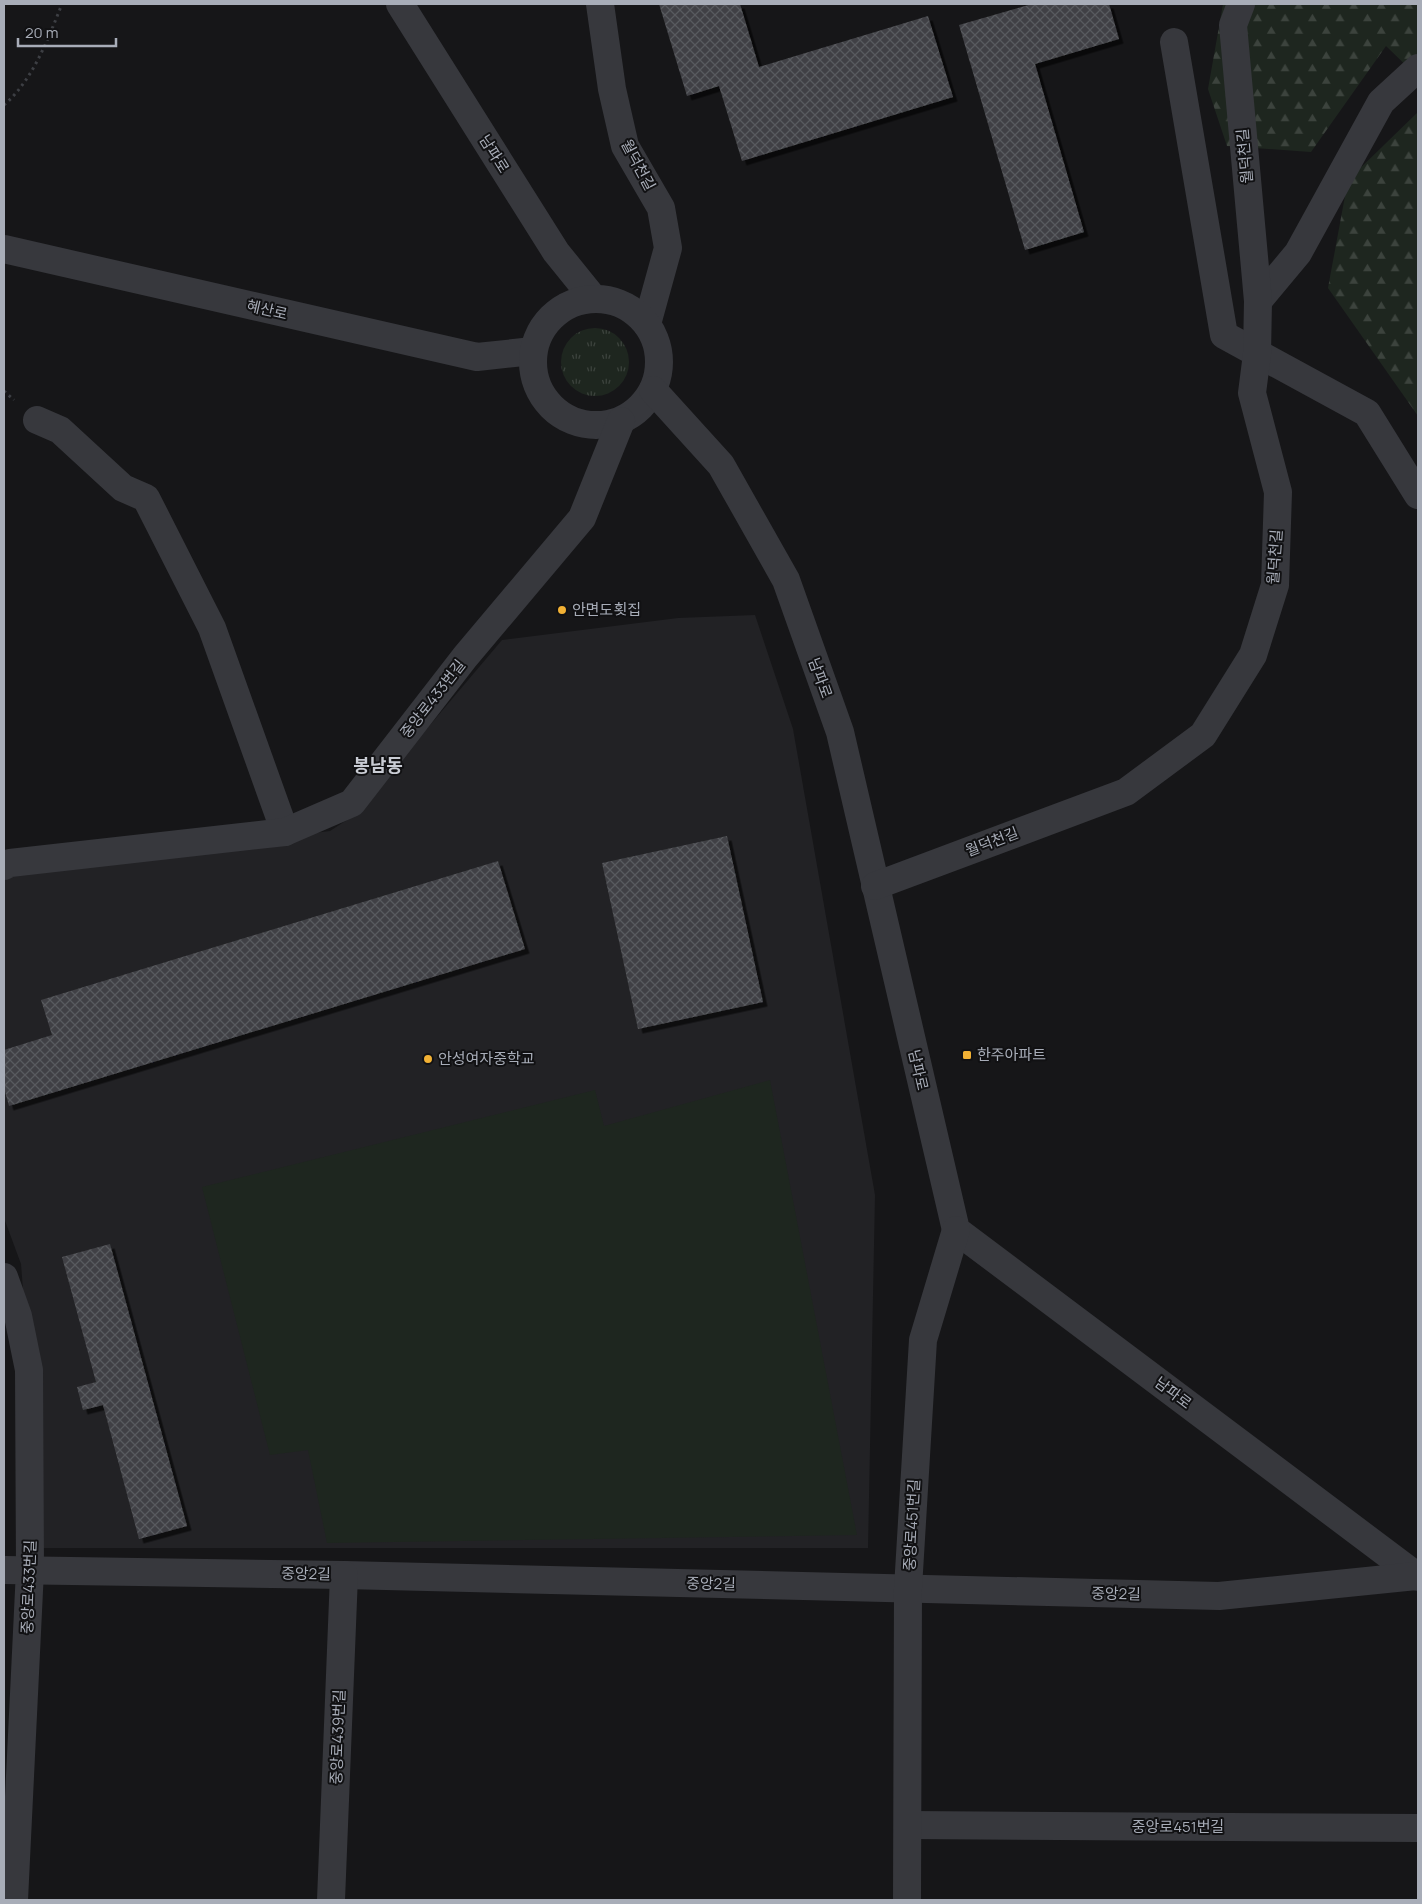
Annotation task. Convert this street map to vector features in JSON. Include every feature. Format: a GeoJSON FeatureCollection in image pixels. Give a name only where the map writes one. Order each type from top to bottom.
{"type":"FeatureCollection","features":[{"type":"Feature","properties":{"kind":"street","name":"남파로"},"geometry":{"type":"LineString","coordinates":[[400,4],[556,252],[594,299]]}},
{"type":"Feature","properties":{"kind":"street","name":"월덕천길"},"geometry":{"type":"LineString","coordinates":[[600,4],[612,89],[625,146],[661,208],[668,248],[647,324]]}},
{"type":"Feature","properties":{"kind":"street","name":"월덕천길"},"geometry":{"type":"LineString","coordinates":[[875,886],[1126,792],[1203,736],[1253,655],[1275,585],[1278,492],[1252,393],[1257,354],[1258,301],[1234,25],[1241,4]]}},
{"type":"Feature","properties":{"kind":"street"},"geometry":{"type":"LineString","coordinates":[[1174,42],[1224,335],[1367,413],[1418,495]]}},
{"type":"Feature","properties":{"kind":"street"},"geometry":{"type":"LineString","coordinates":[[1258,301],[1298,254],[1382,102],[1418,68]]}},
{"type":"Feature","properties":{"kind":"street","name":"혜산로"},"geometry":{"type":"LineString","coordinates":[[4,248],[477,357],[533,351]]}},
{"type":"Feature","properties":{"kind":"street"},"geometry":{"type":"LineString","coordinates":[[594,299],[614,301],[632,310],[647,324],[655,339],[659,356],[658,373],[653,390],[645,402],[621,421],[602,426],[582,425],[564,417],[548,406],[537,389],[532,371],[533,351],[538,334],[548,319],[561,309],[577,301],[594,299]]}},
{"type":"Feature","properties":{"kind":"street","name":"남파로"},"geometry":{"type":"LineString","coordinates":[[653,390],[721,465],[786,580],[840,732],[956,1230],[1417,1576]]}},
{"type":"Feature","properties":{"kind":"street"},"geometry":{"type":"LineString","coordinates":[[37,420],[60,430],[123,488],[146,498],[212,628],[285,832]]}},
{"type":"Feature","properties":{"kind":"street","name":"중앙로433번길"},"geometry":{"type":"LineString","coordinates":[[4,866],[10,863],[285,832],[352,803],[466,657],[582,518],[621,421]]}},
{"type":"Feature","properties":{"kind":"street","name":"중앙로451번길"},"geometry":{"type":"LineString","coordinates":[[907,1900],[908,1588],[923,1340],[956,1230]]}},
{"type":"Feature","properties":{"kind":"street","name":"중앙로433번길"},"geometry":{"type":"LineString","coordinates":[[4,1277],[11,1316],[30,1370],[17,1570],[14,1900]]}},
{"type":"Feature","properties":{"kind":"street","name":"중앙2길"},"geometry":{"type":"LineString","coordinates":[[17,1570],[344,1574],[1219,1596],[1417,1576]]}},
{"type":"Feature","properties":{"kind":"street","name":"중앙로439번길"},"geometry":{"type":"LineString","coordinates":[[331,1900],[344,1574]]}},
{"type":"Feature","properties":{"kind":"street","name":"중앙로451번길"},"geometry":{"type":"LineString","coordinates":[[908,1826],[1418,1828]]}},
{"type":"Feature","properties":{"kind":"path"},"geometry":{"type":"LineString","coordinates":[[4,106],[16,95],[39,56],[62,4]]}},
{"type":"Feature","properties":{"kind":"shaded area","name":"안성여자중학교"},"geometry":{"type":"Polygon","coordinates":[[[755,615],[793,729],[875,1195],[868,1548],[43,1548],[21,1264],[4,1218],[4,881],[15,870],[330,831],[353,816],[502,640],[678,618],[755,615]]]}},
{"type":"Feature","properties":{"kind":"green space"},"geometry":{"type":"Polygon","coordinates":[[[1223,4],[1418,4],[1418,77],[1386,46],[1311,152],[1227,146],[1208,89],[1223,4]]]}},
{"type":"Feature","properties":{"kind":"green space"},"geometry":{"type":"Polygon","coordinates":[[[1418,112],[1418,416],[1328,288],[1348,180],[1418,112]]]}},
{"type":"Feature","properties":{"kind":"green space"},"geometry":{"type":"Polygon","coordinates":[[[602,328],[614,334],[623,343],[629,355],[627,375],[619,386],[602,396],[588,396],[571,386],[563,375],[561,355],[571,338],[582,330],[602,328]]]}},
{"type":"Feature","properties":{"kind":"green space"},"geometry":{"type":"Polygon","coordinates":[[[770,1080],[857,1535],[327,1543],[308,1450],[270,1455],[202,1187],[595,1090],[604,1126],[770,1080]]]}},
{"type":"Feature","properties":{"kind":"building"},"geometry":{"type":"Polygon","coordinates":[[[659,4],[740,4],[759,67],[928,16],[953,97],[742,161],[719,86],[687,96],[659,4]]]}},
{"type":"Feature","properties":{"kind":"building"},"geometry":{"type":"Polygon","coordinates":[[[1032,4],[1109,4],[1119,39],[1035,64],[1084,232],[1025,250],[959,25],[1032,4]]]}},
{"type":"Feature","properties":{"kind":"building"},"geometry":{"type":"Polygon","coordinates":[[[727,836],[763,1002],[638,1029],[602,863],[727,836]]]}},
{"type":"Feature","properties":{"kind":"building"},"geometry":{"type":"Polygon","coordinates":[[[498,861],[525,949],[9,1106],[4,1088],[4,1050],[52,1035],[41,1000],[498,861]]]}},
{"type":"Feature","properties":{"kind":"building"},"geometry":{"type":"Polygon","coordinates":[[[110,1244],[187,1526],[139,1539],[103,1405],[83,1410],[77,1387],[96,1382],[62,1257],[110,1244]]]}},
{"type":"Feature","properties":{"kind":"place","name":"안면도횟집"},"geometry":{"type":"Point","coordinates":[562,610]}},
{"type":"Feature","properties":{"kind":"place","name":"한주아파트"},"geometry":{"type":"Point","coordinates":[967,1055]}},
{"type":"Feature","properties":{"kind":"place","name":"안성여자중학교"},"geometry":{"type":"Point","coordinates":[428,1059]}},
{"type":"Feature","properties":{"kind":"district","name":"봉남동"},"geometry":{"type":"Point","coordinates":[378,766]}}]}
